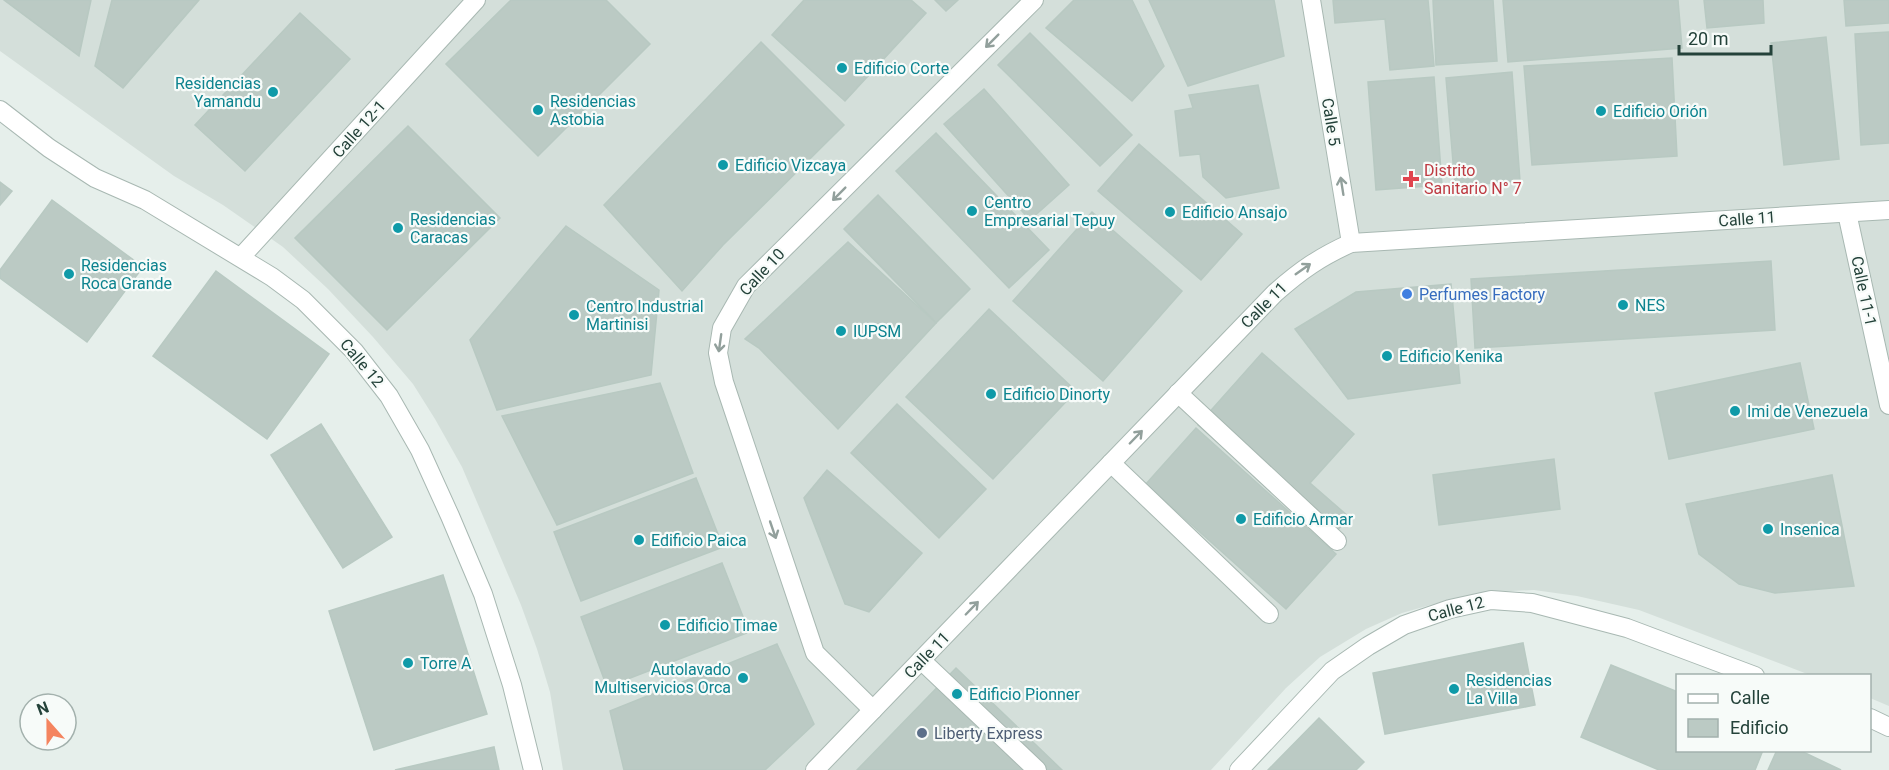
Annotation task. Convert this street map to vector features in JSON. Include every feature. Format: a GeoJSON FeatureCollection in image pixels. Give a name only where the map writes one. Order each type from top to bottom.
{"type":"FeatureCollection","features":[{"type":"Feature","properties":{"kind":"street","name":"Calle 12-1"},"geometry":{"type":"LineString","coordinates":[[241,257],[476,0]]}},
{"type":"Feature","properties":{"kind":"street","name":"Calle 10"},"geometry":{"type":"LineString","coordinates":[[873,710],[814,653],[724,382],[718,353],[722,328],[746,286],[1034,0]]}},
{"type":"Feature","properties":{"kind":"street","name":"Calle 5"},"geometry":{"type":"LineString","coordinates":[[1311,0],[1351,243]]}},
{"type":"Feature","properties":{"kind":"street","name":"Calle 12"},"geometry":{"type":"LineString","coordinates":[[0,110],[49,148],[95,178],[145,201],[272,277],[303,300],[354,351],[389,396],[420,450],[483,594],[512,685],[533,770]]}},
{"type":"Feature","properties":{"kind":"street","name":"Calle 11"},"geometry":{"type":"LineString","coordinates":[[815,770],[1275,293],[1299,271],[1325,255],[1351,243],[1889,210]]}},
{"type":"Feature","properties":{"kind":"street","name":"Calle 11-1"},"geometry":{"type":"LineString","coordinates":[[1847,213],[1889,405]]}},
{"type":"Feature","properties":{"kind":"street"},"geometry":{"type":"LineString","coordinates":[[1178,393],[1337,541]]}},
{"type":"Feature","properties":{"kind":"street"},"geometry":{"type":"LineString","coordinates":[[1111,463],[1269,614]]}},
{"type":"Feature","properties":{"kind":"street","name":"Calle 12"},"geometry":{"type":"LineString","coordinates":[[1239,770],[1332,671],[1368,646],[1404,625],[1450,609],[1491,600],[1532,603],[1626,628],[1752,674]]}},
{"type":"Feature","properties":{"kind":"street"},"geometry":{"type":"LineString","coordinates":[[921,660],[1037,770]]}},
{"type":"Feature","properties":{"kind":"street"},"geometry":{"type":"LineString","coordinates":[[1871,719],[1889,727]]}},
{"type":"Feature","properties":{"kind":"shaded area"},"geometry":{"type":"Polygon","coordinates":[[[0,0],[1889,0],[1889,706],[1871,698],[1871,674],[1807,674],[1639,610],[1577,596],[1534,590],[1491,592],[1448,600],[1402,613],[1366,629],[1320,657],[1286,688],[1211,770],[563,770],[550,692],[521,605],[462,467],[413,384],[328,289],[283,247],[223,205],[174,176],[0,51],[0,0]]]}},
{"type":"Feature","properties":{"kind":"building"},"geometry":{"type":"Polygon","coordinates":[[[4,0],[91,0],[79,56],[4,0]]]}},
{"type":"Feature","properties":{"kind":"building"},"geometry":{"type":"Polygon","coordinates":[[[112,0],[199,0],[123,88],[95,66],[112,0]]]}},
{"type":"Feature","properties":{"kind":"building","name":"Residencias Astobia"},"geometry":{"type":"Polygon","coordinates":[[[511,0],[606,0],[650,44],[538,156],[446,64],[511,0]]]}},
{"type":"Feature","properties":{"kind":"building","name":"Edificio Corte"},"geometry":{"type":"Polygon","coordinates":[[[804,0],[911,0],[926,13],[845,101],[772,35],[804,0]]]}},
{"type":"Feature","properties":{"kind":"building"},"geometry":{"type":"Polygon","coordinates":[[[935,0],[958,0],[946,11],[935,0]]]}},
{"type":"Feature","properties":{"kind":"building"},"geometry":{"type":"Polygon","coordinates":[[[1074,0],[1132,0],[1164,66],[1132,101],[1046,28],[1074,0]]]}},
{"type":"Feature","properties":{"kind":"building"},"geometry":{"type":"Polygon","coordinates":[[[1149,0],[1274,0],[1284,56],[1188,86],[1149,0]]]}},
{"type":"Feature","properties":{"kind":"building"},"geometry":{"type":"Polygon","coordinates":[[[1333,0],[1428,0],[1434,66],[1390,70],[1385,19],[1335,23],[1333,0]]]}},
{"type":"Feature","properties":{"kind":"building"},"geometry":{"type":"Polygon","coordinates":[[[1433,0],[1493,0],[1497,61],[1436,65],[1433,0]]]}},
{"type":"Feature","properties":{"kind":"building"},"geometry":{"type":"Polygon","coordinates":[[[1503,0],[1678,0],[1682,48],[1508,62],[1503,0]]]}},
{"type":"Feature","properties":{"kind":"building"},"geometry":{"type":"Polygon","coordinates":[[[1704,0],[1763,0],[1764,23],[1707,28],[1704,0]]]}},
{"type":"Feature","properties":{"kind":"building"},"geometry":{"type":"Polygon","coordinates":[[[1844,0],[1889,0],[1889,23],[1846,26],[1844,0]]]}},
{"type":"Feature","properties":{"kind":"building","name":"Residencias Yamandu"},"geometry":{"type":"Polygon","coordinates":[[[300,13],[350,59],[245,171],[195,125],[300,13]]]}},
{"type":"Feature","properties":{"kind":"building"},"geometry":{"type":"Polygon","coordinates":[[[1889,32],[1889,143],[1861,145],[1855,34],[1889,32]]]}},
{"type":"Feature","properties":{"kind":"building"},"geometry":{"type":"Polygon","coordinates":[[[1030,33],[1132,135],[1100,166],[998,65],[1030,33]]]}},
{"type":"Feature","properties":{"kind":"building"},"geometry":{"type":"Polygon","coordinates":[[[1826,37],[1839,159],[1784,165],[1771,43],[1826,37]]]}},
{"type":"Feature","properties":{"kind":"building","name":"Edificio Vizcaya"},"geometry":{"type":"Polygon","coordinates":[[[761,42],[844,125],[723,245],[682,291],[604,205],[761,42]]]}},
{"type":"Feature","properties":{"kind":"building","name":"Edificio Orión"},"geometry":{"type":"Polygon","coordinates":[[[1672,58],[1677,156],[1532,165],[1524,66],[1672,58]]]}},
{"type":"Feature","properties":{"kind":"building"},"geometry":{"type":"Polygon","coordinates":[[[1512,72],[1520,181],[1455,186],[1446,78],[1512,72]]]}},
{"type":"Feature","properties":{"kind":"building"},"geometry":{"type":"Polygon","coordinates":[[[1434,77],[1442,185],[1376,190],[1368,82],[1434,77]]]}},
{"type":"Feature","properties":{"kind":"building"},"geometry":{"type":"Polygon","coordinates":[[[1258,85],[1279,188],[1226,198],[1203,177],[1200,154],[1180,156],[1175,111],[1193,108],[1189,95],[1258,85]]]}},
{"type":"Feature","properties":{"kind":"building"},"geometry":{"type":"Polygon","coordinates":[[[984,89],[1069,185],[1030,220],[944,124],[984,89]]]}},
{"type":"Feature","properties":{"kind":"building","name":"Residencias Caracas"},"geometry":{"type":"Polygon","coordinates":[[[408,126],[500,218],[387,330],[295,238],[408,126]]]}},
{"type":"Feature","properties":{"kind":"building","name":"Centro Empresarial Tepuy"},"geometry":{"type":"Polygon","coordinates":[[[936,133],[1049,250],[1009,288],[896,171],[936,133]]]}},
{"type":"Feature","properties":{"kind":"building","name":"Edificio Ansajo"},"geometry":{"type":"Polygon","coordinates":[[[1139,144],[1242,234],[1201,280],[1098,191],[1139,144]]]}},
{"type":"Feature","properties":{"kind":"building"},"geometry":{"type":"Polygon","coordinates":[[[0,182],[12,191],[0,205],[0,182]]]}},
{"type":"Feature","properties":{"kind":"building"},"geometry":{"type":"Polygon","coordinates":[[[878,195],[970,289],[936,323],[844,229],[878,195]]]}},
{"type":"Feature","properties":{"kind":"building","name":"Residencias Roca Grande"},"geometry":{"type":"Polygon","coordinates":[[[52,200],[143,267],[87,342],[0,278],[0,270],[52,200]]]}},
{"type":"Feature","properties":{"kind":"building"},"geometry":{"type":"Polygon","coordinates":[[[1092,212],[1182,291],[1103,381],[1013,301],[1092,212]]]}},
{"type":"Feature","properties":{"kind":"building","name":"Centro Industrial Martinisi"},"geometry":{"type":"Polygon","coordinates":[[[566,226],[659,290],[651,375],[497,410],[470,340],[566,226]]]}},
{"type":"Feature","properties":{"kind":"building","name":"IUPSM"},"geometry":{"type":"Polygon","coordinates":[[[848,242],[936,323],[838,429],[759,348],[745,339],[848,242]]]}},
{"type":"Feature","properties":{"kind":"building","name":"NES"},"geometry":{"type":"Polygon","coordinates":[[[1771,261],[1775,330],[1475,348],[1471,279],[1771,261]]]}},
{"type":"Feature","properties":{"kind":"building"},"geometry":{"type":"Polygon","coordinates":[[[216,271],[329,354],[267,439],[153,356],[216,271]]]}},
{"type":"Feature","properties":{"kind":"building","name":"Edificio Kenika"},"geometry":{"type":"Polygon","coordinates":[[[1451,284],[1460,383],[1348,399],[1295,329],[1356,292],[1451,284]]]}},
{"type":"Feature","properties":{"kind":"building","name":"Edificio Dinorty"},"geometry":{"type":"Polygon","coordinates":[[[989,309],[1076,391],[993,479],[906,397],[989,309]]]}},
{"type":"Feature","properties":{"kind":"building"},"geometry":{"type":"Polygon","coordinates":[[[1262,353],[1354,434],[1310,483],[1349,517],[1329,540],[1198,425],[1262,353]]]}},
{"type":"Feature","properties":{"kind":"building","name":"Imi de Venezuela"},"geometry":{"type":"Polygon","coordinates":[[[1800,363],[1814,429],[1669,459],[1655,393],[1800,363]]]}},
{"type":"Feature","properties":{"kind":"building"},"geometry":{"type":"Polygon","coordinates":[[[660,383],[693,473],[557,525],[502,416],[660,383]]]}},
{"type":"Feature","properties":{"kind":"building"},"geometry":{"type":"Polygon","coordinates":[[[897,404],[986,489],[939,538],[851,453],[897,404]]]}},
{"type":"Feature","properties":{"kind":"building"},"geometry":{"type":"Polygon","coordinates":[[[321,424],[392,537],[343,568],[271,455],[321,424]]]}},
{"type":"Feature","properties":{"kind":"building","name":"Edificio Armar"},"geometry":{"type":"Polygon","coordinates":[[[1196,428],[1336,554],[1286,609],[1146,484],[1196,428]]]}},
{"type":"Feature","properties":{"kind":"building"},"geometry":{"type":"Polygon","coordinates":[[[1554,459],[1560,509],[1439,525],[1433,475],[1554,459]]]}},
{"type":"Feature","properties":{"kind":"building"},"geometry":{"type":"Polygon","coordinates":[[[827,470],[922,553],[869,612],[845,604],[804,498],[827,470]]]}},
{"type":"Feature","properties":{"kind":"building","name":"Insenica"},"geometry":{"type":"Polygon","coordinates":[[[1832,475],[1854,586],[1775,593],[1739,584],[1699,554],[1686,504],[1832,475]]]}},
{"type":"Feature","properties":{"kind":"building","name":"Edificio Paica"},"geometry":{"type":"Polygon","coordinates":[[[696,478],[723,547],[581,601],[554,532],[696,478]]]}},
{"type":"Feature","properties":{"kind":"building","name":"Edificio Timae"},"geometry":{"type":"Polygon","coordinates":[[[722,563],[749,632],[607,687],[581,617],[722,563]]]}},
{"type":"Feature","properties":{"kind":"building","name":"Torre A"},"geometry":{"type":"Polygon","coordinates":[[[443,575],[487,714],[374,750],[329,611],[443,575]]]}},
{"type":"Feature","properties":{"kind":"building","name":"Residencias La Villa"},"geometry":{"type":"Polygon","coordinates":[[[1523,643],[1535,705],[1385,734],[1373,673],[1523,643]]]}},
{"type":"Feature","properties":{"kind":"building","name":"Autolavado Multiservicios Orca"},"geometry":{"type":"Polygon","coordinates":[[[777,644],[814,724],[765,770],[624,770],[610,711],[777,644]]]}},
{"type":"Feature","properties":{"kind":"building"},"geometry":{"type":"Polygon","coordinates":[[[1611,665],[1676,691],[1676,752],[1762,752],[1755,770],[1659,770],[1581,737],[1611,665]]]}},
{"type":"Feature","properties":{"kind":"building","name":"Edificio Pionner"},"geometry":{"type":"Polygon","coordinates":[[[956,668],[1062,770],[857,770],[956,668]]]}},
{"type":"Feature","properties":{"kind":"building"},"geometry":{"type":"Polygon","coordinates":[[[1319,718],[1364,762],[1356,770],[1268,770],[1319,718]]]}},
{"type":"Feature","properties":{"kind":"building"},"geometry":{"type":"Polygon","coordinates":[[[494,747],[499,770],[395,770],[494,747]]]}},
{"type":"Feature","properties":{"kind":"building"},"geometry":{"type":"Polygon","coordinates":[[[1776,752],[1803,752],[1841,770],[1768,770],[1776,752]]]}},
{"type":"Feature","properties":{"kind":"place","name":"Edificio Corte"},"geometry":{"type":"Point","coordinates":[842,68]}},
{"type":"Feature","properties":{"kind":"place","name":"Residencias Yamandu"},"geometry":{"type":"Point","coordinates":[273,92]}},
{"type":"Feature","properties":{"kind":"place","name":"Residencias Astobia"},"geometry":{"type":"Point","coordinates":[538,110]}},
{"type":"Feature","properties":{"kind":"place","name":"Edificio Orión"},"geometry":{"type":"Point","coordinates":[1601,111]}},
{"type":"Feature","properties":{"kind":"place","name":"Edificio Vizcaya"},"geometry":{"type":"Point","coordinates":[723,165]}},
{"type":"Feature","properties":{"kind":"place","name":"Distrito Sanitario N° 7"},"geometry":{"type":"Point","coordinates":[1411,179]}},
{"type":"Feature","properties":{"kind":"place","name":"Centro Empresarial Tepuy"},"geometry":{"type":"Point","coordinates":[972,211]}},
{"type":"Feature","properties":{"kind":"place","name":"Edificio Ansajo"},"geometry":{"type":"Point","coordinates":[1170,212]}},
{"type":"Feature","properties":{"kind":"place","name":"Residencias Caracas"},"geometry":{"type":"Point","coordinates":[398,228]}},
{"type":"Feature","properties":{"kind":"place","name":"Residencias Roca Grande"},"geometry":{"type":"Point","coordinates":[69,274]}},
{"type":"Feature","properties":{"kind":"place","name":"Perfumes Factory"},"geometry":{"type":"Point","coordinates":[1407,294]}},
{"type":"Feature","properties":{"kind":"place","name":"NES"},"geometry":{"type":"Point","coordinates":[1623,305]}},
{"type":"Feature","properties":{"kind":"place","name":"Centro Industrial Martinisi"},"geometry":{"type":"Point","coordinates":[574,315]}},
{"type":"Feature","properties":{"kind":"place","name":"IUPSM"},"geometry":{"type":"Point","coordinates":[841,331]}},
{"type":"Feature","properties":{"kind":"place","name":"Edificio Kenika"},"geometry":{"type":"Point","coordinates":[1387,356]}},
{"type":"Feature","properties":{"kind":"place","name":"Edificio Dinorty"},"geometry":{"type":"Point","coordinates":[991,394]}},
{"type":"Feature","properties":{"kind":"place","name":"Imi de Venezuela"},"geometry":{"type":"Point","coordinates":[1735,411]}},
{"type":"Feature","properties":{"kind":"place","name":"Edificio Armar"},"geometry":{"type":"Point","coordinates":[1241,519]}},
{"type":"Feature","properties":{"kind":"place","name":"Insenica"},"geometry":{"type":"Point","coordinates":[1768,529]}},
{"type":"Feature","properties":{"kind":"place","name":"Edificio Paica"},"geometry":{"type":"Point","coordinates":[639,540]}},
{"type":"Feature","properties":{"kind":"place","name":"Edificio Timae"},"geometry":{"type":"Point","coordinates":[665,625]}},
{"type":"Feature","properties":{"kind":"place","name":"Torre A"},"geometry":{"type":"Point","coordinates":[408,663]}},
{"type":"Feature","properties":{"kind":"place","name":"Autolavado Multiservicios Orca"},"geometry":{"type":"Point","coordinates":[743,678]}},
{"type":"Feature","properties":{"kind":"place","name":"Residencias La Villa"},"geometry":{"type":"Point","coordinates":[1454,689]}},
{"type":"Feature","properties":{"kind":"place","name":"Edificio Pionner"},"geometry":{"type":"Point","coordinates":[957,694]}},
{"type":"Feature","properties":{"kind":"place","name":"Liberty Express"},"geometry":{"type":"Point","coordinates":[922,733]}}]}
